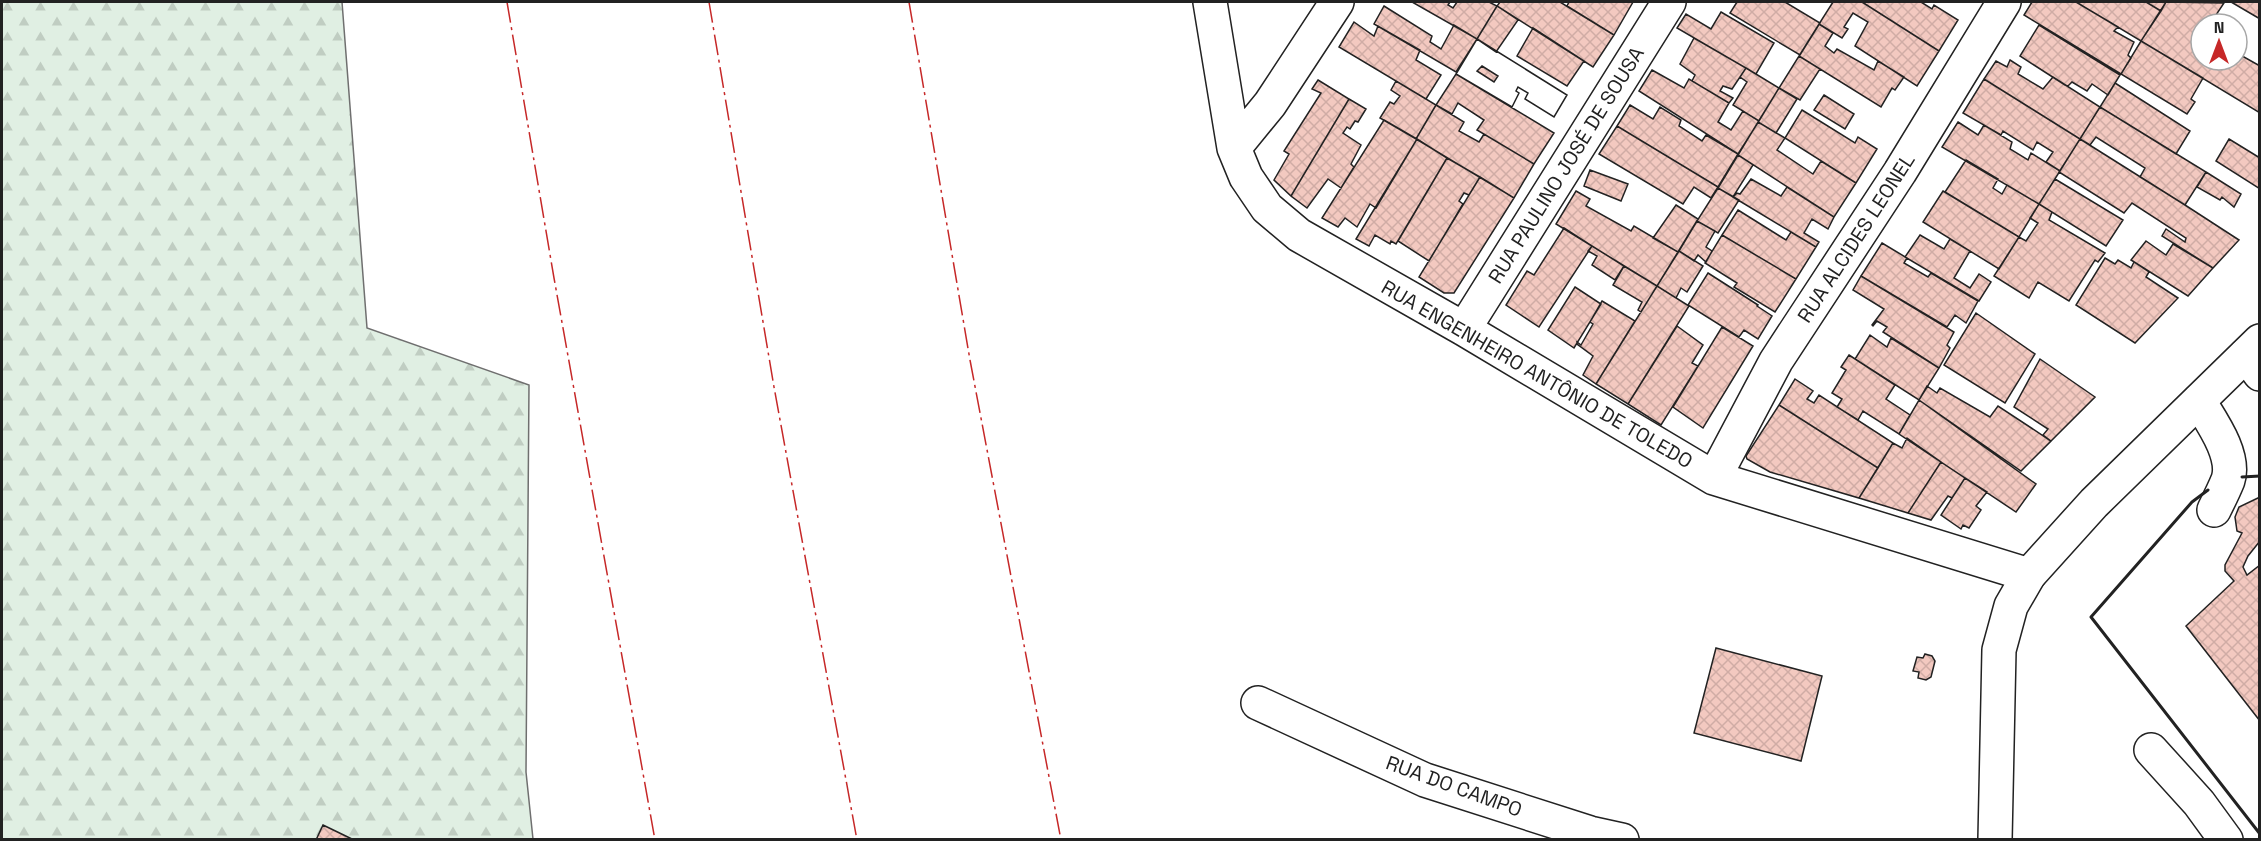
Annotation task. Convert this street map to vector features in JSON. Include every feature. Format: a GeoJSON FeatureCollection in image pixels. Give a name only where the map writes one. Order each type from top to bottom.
{"type":"FeatureCollection","features":[{"type":"Feature","properties":{"kind":"street","name":"RUA ENGENHEIRO ANTÔNIO DE TOLEDO"},"geometry":{"type":"LineString","coordinates":[[1210,2],[1234,148],[1246,177],[1267,208],[1299,235],[1464,329],[1714,478],[2029,574]]}},
{"type":"Feature","properties":{"kind":"street"},"geometry":{"type":"LineString","coordinates":[[1234,148],[1270,104],[1336,2]]}},
{"type":"Feature","properties":{"kind":"street","name":"RUA PAULINO JOSÉ DE SOUSA"},"geometry":{"type":"LineString","coordinates":[[1464,329],[1669,2]]}},
{"type":"Feature","properties":{"kind":"street","name":"RUA ALCIDES LEONEL"},"geometry":{"type":"LineString","coordinates":[[1714,478],[1776,361],[1900,172],[2004,2]]}},
{"type":"Feature","properties":{"kind":"street"},"geometry":{"type":"LineString","coordinates":[[1995,840],[1999,650],[2011,606],[2029,574],[2094,502],[2199,401],[2255,357]]}},
{"type":"Feature","properties":{"kind":"street"},"geometry":{"type":"LineString","coordinates":[[2199,401],[2223,442],[2229,464],[2229,478],[2214,510]]}},
{"type":"Feature","properties":{"kind":"street","name":"RUA DO CAMPO"},"geometry":{"type":"LineString","coordinates":[[1258,703],[1425,780],[1590,833],[1622,840]]}},
{"type":"Feature","properties":{"kind":"street"},"geometry":{"type":"LineString","coordinates":[[2151,750],[2199,803],[2226,840]]}},
{"type":"Feature","properties":{"kind":"green space"},"geometry":{"type":"Polygon","coordinates":[[[2,2],[342,2],[367,328],[529,385],[526,772],[533,839],[2,840],[2,2]]]}},
{"type":"Feature","properties":{"kind":"building"},"geometry":{"type":"Polygon","coordinates":[[[1412,2],[1450,2],[1448,5],[1453,8],[1457,2],[1489,2],[1497,6],[1477,39],[1412,2]]]}},
{"type":"Feature","properties":{"kind":"building"},"geometry":{"type":"Polygon","coordinates":[[[1500,2],[1560,2],[1614,35],[1593,67],[1497,6],[1500,2]]]}},
{"type":"Feature","properties":{"kind":"building"},"geometry":{"type":"Polygon","coordinates":[[[1569,2],[1633,2],[1614,35],[1567,6],[1569,2]]]}},
{"type":"Feature","properties":{"kind":"building"},"geometry":{"type":"Polygon","coordinates":[[[1737,2],[1785,2],[1820,23],[1800,55],[1730,13],[1737,2]]]}},
{"type":"Feature","properties":{"kind":"building"},"geometry":{"type":"Polygon","coordinates":[[[1833,2],[1862,2],[1939,51],[1917,86],[1855,46],[1868,22],[1853,13],[1844,27],[1848,29],[1842,38],[1819,24],[1833,2]]]}},
{"type":"Feature","properties":{"kind":"building"},"geometry":{"type":"Polygon","coordinates":[[[1862,2],[1921,2],[1932,9],[1934,5],[1958,20],[1939,51],[1862,2]]]}},
{"type":"Feature","properties":{"kind":"building"},"geometry":{"type":"Polygon","coordinates":[[[2032,2],[2076,2],[2118,27],[2114,31],[2134,42],[2128,55],[2131,58],[2121,74],[2024,15],[2032,2]]]}},
{"type":"Feature","properties":{"kind":"building"},"geometry":{"type":"Polygon","coordinates":[[[2076,2],[2146,2],[2161,11],[2141,41],[2076,2]]]}},
{"type":"Feature","properties":{"kind":"building"},"geometry":{"type":"Polygon","coordinates":[[[2146,2],[2166,2],[2161,11],[2146,2]]]}},
{"type":"Feature","properties":{"kind":"building"},"geometry":{"type":"Polygon","coordinates":[[[2166,2],[2224,3],[2218,12],[2189,12],[2189,70],[2141,41],[2166,2]]]}},
{"type":"Feature","properties":{"kind":"building"},"geometry":{"type":"Polygon","coordinates":[[[2231,2],[2260,2],[2260,19],[2231,2]]]}},
{"type":"Feature","properties":{"kind":"building"},"geometry":{"type":"Polygon","coordinates":[[[1384,6],[1432,36],[1430,42],[1441,49],[1454,25],[1477,39],[1456,72],[1374,24],[1384,6]]]}},
{"type":"Feature","properties":{"kind":"building"},"geometry":{"type":"Polygon","coordinates":[[[1497,6],[1518,20],[1496,52],[1477,39],[1497,6]]]}},
{"type":"Feature","properties":{"kind":"building"},"geometry":{"type":"Polygon","coordinates":[[[1721,12],[1774,43],[1756,74],[1677,28],[1686,14],[1711,29],[1721,12]]]}},
{"type":"Feature","properties":{"kind":"building"},"geometry":{"type":"Polygon","coordinates":[[[1354,22],[1374,36],[1378,26],[1420,50],[1416,60],[1441,75],[1426,99],[1339,47],[1354,22]]]}},
{"type":"Feature","properties":{"kind":"building"},"geometry":{"type":"Polygon","coordinates":[[[1819,24],[1833,33],[1825,46],[1834,53],[1837,49],[1874,70],[1878,61],[1904,77],[1895,90],[1892,88],[1881,107],[1799,56],[1819,24]]]}},
{"type":"Feature","properties":{"kind":"building"},"geometry":{"type":"Polygon","coordinates":[[[2039,25],[2120,75],[2108,95],[2092,84],[2087,91],[2072,82],[2068,86],[2065,85],[2020,56],[2039,25]]]}},
{"type":"Feature","properties":{"kind":"building"},"geometry":{"type":"Polygon","coordinates":[[[1533,28],[1584,61],[1567,86],[1517,56],[1533,28]]]}},
{"type":"Feature","properties":{"kind":"building"},"geometry":{"type":"Polygon","coordinates":[[[1694,38],[1746,68],[1732,89],[1723,86],[1720,91],[1733,98],[1729,103],[1692,81],[1695,75],[1680,64],[1694,38]]]}},
{"type":"Feature","properties":{"kind":"building"},"geometry":{"type":"Polygon","coordinates":[[[1477,39],[1567,95],[1554,117],[1525,99],[1528,93],[1518,87],[1516,91],[1519,93],[1512,107],[1456,74],[1477,39]],[[1482,66],[1477,71],[1494,82],[1498,76],[1482,66]]]}},
{"type":"Feature","properties":{"kind":"building"},"geometry":{"type":"Polygon","coordinates":[[[1477,39],[1567,95],[1554,117],[1525,99],[1528,93],[1518,87],[1516,91],[1519,93],[1512,107],[1456,74],[1477,39]]]}},
{"type":"Feature","properties":{"kind":"building"},"geometry":{"type":"Polygon","coordinates":[[[2141,41],[2189,70],[2189,72],[2203,78],[2191,99],[2195,102],[2187,114],[2121,74],[2141,41]]]}},
{"type":"Feature","properties":{"kind":"building"},"geometry":{"type":"Polygon","coordinates":[[[1799,56],[1820,69],[1800,100],[1779,88],[1799,56]]]}},
{"type":"Feature","properties":{"kind":"building"},"geometry":{"type":"Polygon","coordinates":[[[2010,60],[2021,67],[2018,74],[2043,89],[2053,77],[2100,107],[2080,139],[1984,79],[1996,61],[2007,67],[2010,60]]]}},
{"type":"Feature","properties":{"kind":"building"},"geometry":{"type":"Polygon","coordinates":[[[2249,60],[2260,66],[2260,113],[2192,72],[2249,72],[2249,60]]]}},
{"type":"Feature","properties":{"kind":"building"},"geometry":{"type":"Polygon","coordinates":[[[1746,68],[1779,88],[1759,121],[1733,105],[1747,82],[1740,77],[1746,68]]]}},
{"type":"Feature","properties":{"kind":"building"},"geometry":{"type":"Polygon","coordinates":[[[1652,70],[1684,88],[1689,79],[1729,103],[1718,122],[1731,130],[1743,111],[1759,121],[1738,154],[1639,91],[1652,70]]]}},
{"type":"Feature","properties":{"kind":"building"},"geometry":{"type":"Polygon","coordinates":[[[1456,74],[1554,133],[1534,164],[1477,130],[1484,120],[1458,103],[1452,114],[1436,105],[1456,74]]]}},
{"type":"Feature","properties":{"kind":"building"},"geometry":{"type":"Polygon","coordinates":[[[1984,79],[2080,139],[2060,171],[2046,162],[2053,152],[2037,142],[2033,150],[2003,131],[2001,135],[1963,113],[1984,79]]]}},
{"type":"Feature","properties":{"kind":"building"},"geometry":{"type":"Polygon","coordinates":[[[1318,80],[1349,99],[1291,196],[1274,180],[1289,154],[1284,151],[1321,93],[1312,89],[1318,80]]]}},
{"type":"Feature","properties":{"kind":"building"},"geometry":{"type":"Polygon","coordinates":[[[1396,81],[1436,105],[1416,139],[1380,118],[1390,102],[1394,104],[1400,96],[1391,90],[1396,81]]]}},
{"type":"Feature","properties":{"kind":"building"},"geometry":{"type":"Polygon","coordinates":[[[2115,83],[2190,131],[2176,154],[2100,107],[2115,83]]]}},
{"type":"Feature","properties":{"kind":"building"},"geometry":{"type":"Polygon","coordinates":[[[1779,88],[1797,99],[1776,133],[1758,122],[1779,88]]]}},
{"type":"Feature","properties":{"kind":"building"},"geometry":{"type":"Polygon","coordinates":[[[1824,95],[1854,114],[1845,129],[1814,110],[1824,95]]]}},
{"type":"Feature","properties":{"kind":"building"},"geometry":{"type":"Polygon","coordinates":[[[1349,99],[1366,109],[1358,122],[1355,121],[1350,129],[1347,127],[1343,133],[1361,145],[1351,164],[1354,167],[1341,188],[1328,179],[1307,208],[1291,196],[1349,99]]]}},
{"type":"Feature","properties":{"kind":"building"},"geometry":{"type":"Polygon","coordinates":[[[1436,105],[1464,122],[1459,131],[1479,142],[1484,134],[1534,164],[1514,198],[1416,139],[1436,105]]]}},
{"type":"Feature","properties":{"kind":"building"},"geometry":{"type":"Polygon","coordinates":[[[1630,105],[1653,119],[1660,107],[1681,120],[1679,126],[1702,141],[1706,135],[1738,154],[1718,187],[1617,126],[1630,105]]]}},
{"type":"Feature","properties":{"kind":"building"},"geometry":{"type":"Polygon","coordinates":[[[2100,107],[2206,172],[2185,205],[2140,177],[2145,168],[2096,137],[2090,145],[2080,139],[2100,107]]]}},
{"type":"Feature","properties":{"kind":"building"},"geometry":{"type":"Polygon","coordinates":[[[1802,110],[1855,143],[1858,137],[1877,149],[1856,183],[1785,138],[1802,110]]]}},
{"type":"Feature","properties":{"kind":"building"},"geometry":{"type":"Polygon","coordinates":[[[1384,120],[1417,139],[1376,208],[1370,204],[1357,227],[1345,218],[1338,227],[1322,218],[1384,120]]]}},
{"type":"Feature","properties":{"kind":"building"},"geometry":{"type":"Polygon","coordinates":[[[1758,122],[1785,138],[1777,150],[1813,174],[1821,161],[1856,183],[1834,217],[1738,155],[1758,122]]]}},
{"type":"Feature","properties":{"kind":"building"},"geometry":{"type":"Polygon","coordinates":[[[1958,122],[1978,135],[1984,125],[2012,142],[2010,149],[2028,160],[2031,153],[2060,171],[2039,204],[1942,147],[1958,122]]]}},
{"type":"Feature","properties":{"kind":"building"},"geometry":{"type":"Polygon","coordinates":[[[1617,126],[1718,187],[1711,198],[1694,187],[1683,204],[1599,154],[1617,126]]]}},
{"type":"Feature","properties":{"kind":"building"},"geometry":{"type":"Polygon","coordinates":[[[1417,139],[1447,158],[1396,244],[1391,241],[1390,244],[1375,235],[1369,246],[1356,239],[1417,139]]]}},
{"type":"Feature","properties":{"kind":"building"},"geometry":{"type":"Polygon","coordinates":[[[2080,139],[2239,240],[2213,268],[2162,236],[2166,229],[2185,242],[2186,238],[2132,203],[2124,213],[2059,172],[2080,139]]]}},
{"type":"Feature","properties":{"kind":"building"},"geometry":{"type":"Polygon","coordinates":[[[2229,139],[2260,158],[2260,189],[2216,161],[2229,139]]]}},
{"type":"Feature","properties":{"kind":"building"},"geometry":{"type":"Polygon","coordinates":[[[1738,155],[1753,165],[1733,197],[1718,188],[1738,155]]]}},
{"type":"Feature","properties":{"kind":"building"},"geometry":{"type":"Polygon","coordinates":[[[1447,158],[1480,177],[1469,195],[1464,193],[1459,201],[1463,204],[1429,261],[1398,241],[1447,158]]]}},
{"type":"Feature","properties":{"kind":"building"},"geometry":{"type":"Polygon","coordinates":[[[1966,160],[1998,179],[1993,188],[2002,194],[2007,185],[2039,204],[2019,237],[1945,192],[1966,160]]]}},
{"type":"Feature","properties":{"kind":"building"},"geometry":{"type":"Polygon","coordinates":[[[1590,170],[1628,184],[1621,201],[1584,186],[1590,170]]]}},
{"type":"Feature","properties":{"kind":"building"},"geometry":{"type":"Polygon","coordinates":[[[2206,172],[2241,194],[2234,207],[2222,197],[2220,200],[2197,187],[2206,172]]]}},
{"type":"Feature","properties":{"kind":"building"},"geometry":{"type":"Polygon","coordinates":[[[1480,177],[1514,198],[1454,293],[1444,293],[1419,277],[1480,177]]]}},
{"type":"Feature","properties":{"kind":"building"},"geometry":{"type":"Polygon","coordinates":[[[1751,179],[1781,196],[1787,187],[1834,217],[1828,229],[1812,219],[1804,233],[1819,242],[1816,247],[1733,197],[1737,193],[1740,194],[1751,179]]]}},
{"type":"Feature","properties":{"kind":"building"},"geometry":{"type":"Polygon","coordinates":[[[2055,179],[2123,220],[2106,246],[2039,204],[2055,179]]]}},
{"type":"Feature","properties":{"kind":"building"},"geometry":{"type":"Polygon","coordinates":[[[1718,188],[1739,200],[1718,233],[1697,221],[1718,188]]]}},
{"type":"Feature","properties":{"kind":"building"},"geometry":{"type":"Polygon","coordinates":[[[1576,191],[1590,199],[1586,206],[1631,231],[1634,226],[1678,252],[1657,286],[1556,224],[1576,191]]]}},
{"type":"Feature","properties":{"kind":"building"},"geometry":{"type":"Polygon","coordinates":[[[1943,191],[2019,237],[1999,269],[1923,222],[1943,191]]]}},
{"type":"Feature","properties":{"kind":"building"},"geometry":{"type":"Polygon","coordinates":[[[2039,204],[2052,212],[2049,220],[2105,253],[2098,262],[2095,260],[2069,301],[2038,282],[2029,298],[1994,276],[2019,237],[2026,241],[2038,223],[2030,218],[2039,204]]]}},
{"type":"Feature","properties":{"kind":"building"},"geometry":{"type":"Polygon","coordinates":[[[1676,205],[1698,219],[1678,252],[1653,238],[1676,205]]]}},
{"type":"Feature","properties":{"kind":"building"},"geometry":{"type":"Polygon","coordinates":[[[1738,210],[1786,240],[1791,232],[1816,247],[1796,279],[1722,235],[1738,210]]]}},
{"type":"Feature","properties":{"kind":"building"},"geometry":{"type":"Polygon","coordinates":[[[1697,221],[1715,231],[1706,247],[1712,251],[1706,262],[1698,255],[1694,261],[1679,251],[1697,221]]]}},
{"type":"Feature","properties":{"kind":"building"},"geometry":{"type":"Polygon","coordinates":[[[1564,228],[1592,246],[1539,327],[1506,305],[1527,271],[1534,275],[1564,228]]]}},
{"type":"Feature","properties":{"kind":"building"},"geometry":{"type":"Polygon","coordinates":[[[1722,235],[1796,279],[1775,312],[1734,287],[1737,283],[1705,263],[1722,235]]]}},
{"type":"Feature","properties":{"kind":"building"},"geometry":{"type":"Polygon","coordinates":[[[1920,235],[1944,249],[1950,239],[1970,251],[1954,278],[1970,288],[1979,274],[1991,282],[1979,301],[1905,257],[1920,235]]]}},
{"type":"Feature","properties":{"kind":"building"},"geometry":{"type":"Polygon","coordinates":[[[2146,241],[2166,255],[2173,244],[2213,268],[2188,296],[2131,260],[2146,241]]]}},
{"type":"Feature","properties":{"kind":"building"},"geometry":{"type":"Polygon","coordinates":[[[1882,243],[1907,258],[1904,263],[1928,277],[1931,273],[1978,301],[1966,323],[1955,315],[1947,327],[1861,276],[1882,243]]]}},
{"type":"Feature","properties":{"kind":"building"},"geometry":{"type":"Polygon","coordinates":[[[1592,246],[1624,266],[1615,280],[1592,265],[1597,256],[1588,251],[1592,246]]]}},
{"type":"Feature","properties":{"kind":"building"},"geometry":{"type":"Polygon","coordinates":[[[1679,251],[1703,266],[1687,292],[1681,288],[1676,298],[1657,286],[1679,251]]]}},
{"type":"Feature","properties":{"kind":"building"},"geometry":{"type":"Polygon","coordinates":[[[2105,258],[2115,264],[2118,260],[2131,268],[2134,262],[2149,272],[2146,277],[2178,298],[2135,343],[2076,305],[2105,258]]]}},
{"type":"Feature","properties":{"kind":"building"},"geometry":{"type":"Polygon","coordinates":[[[1624,266],[1657,286],[1641,312],[1638,310],[1642,302],[1613,285],[1624,266]]]}},
{"type":"Feature","properties":{"kind":"building"},"geometry":{"type":"Polygon","coordinates":[[[1708,273],[1772,316],[1758,339],[1744,330],[1739,337],[1688,305],[1708,273]]]}},
{"type":"Feature","properties":{"kind":"building"},"geometry":{"type":"Polygon","coordinates":[[[1861,276],[1954,332],[1947,345],[1950,348],[1939,368],[1883,332],[1887,327],[1877,321],[1872,325],[1884,309],[1853,290],[1861,276]]]}},
{"type":"Feature","properties":{"kind":"building"},"geometry":{"type":"Polygon","coordinates":[[[1657,286],[1689,306],[1628,404],[1596,384],[1657,286]]]}},
{"type":"Feature","properties":{"kind":"building"},"geometry":{"type":"Polygon","coordinates":[[[1575,287],[1601,304],[1574,348],[1548,330],[1575,287]]]}},
{"type":"Feature","properties":{"kind":"building"},"geometry":{"type":"Polygon","coordinates":[[[1602,301],[1635,321],[1596,384],[1583,375],[1593,356],[1577,342],[1581,345],[1602,301]]]}},
{"type":"Feature","properties":{"kind":"building"},"geometry":{"type":"Polygon","coordinates":[[[1976,313],[2035,354],[2005,403],[1944,365],[1976,313]]]}},
{"type":"Feature","properties":{"kind":"building"},"geometry":{"type":"Polygon","coordinates":[[[1677,326],[1703,345],[1692,363],[1698,366],[1661,425],[1628,404],[1677,326]]]}},
{"type":"Feature","properties":{"kind":"building"},"geometry":{"type":"Polygon","coordinates":[[[1722,327],[1753,346],[1703,428],[1673,407],[1722,327]]]}},
{"type":"Feature","properties":{"kind":"building"},"geometry":{"type":"Polygon","coordinates":[[[1870,335],[1887,347],[1891,338],[1939,368],[1919,400],[1855,359],[1870,335]]]}},
{"type":"Feature","properties":{"kind":"building"},"geometry":{"type":"Polygon","coordinates":[[[1849,355],[1895,385],[1886,399],[1910,415],[1899,434],[1863,411],[1858,420],[1837,407],[1842,399],[1832,393],[1846,370],[1841,367],[1849,355]]]}},
{"type":"Feature","properties":{"kind":"building"},"geometry":{"type":"Polygon","coordinates":[[[2040,359],[2095,397],[2051,441],[2043,435],[2048,429],[2014,407],[2040,359]]]}},
{"type":"Feature","properties":{"kind":"building"},"geometry":{"type":"Polygon","coordinates":[[[1795,379],[1813,391],[1807,399],[1814,403],[1819,395],[1893,443],[1878,468],[1779,405],[1795,379]]]}},
{"type":"Feature","properties":{"kind":"building"},"geometry":{"type":"Polygon","coordinates":[[[1927,386],[1937,393],[1940,388],[1990,417],[1998,406],[2051,441],[2021,471],[1919,400],[1927,386]]]}},
{"type":"Feature","properties":{"kind":"building"},"geometry":{"type":"Polygon","coordinates":[[[1919,400],[2036,484],[2016,512],[1899,434],[1919,400]]]}},
{"type":"Feature","properties":{"kind":"building"},"geometry":{"type":"Polygon","coordinates":[[[1779,405],[1878,468],[1859,498],[1770,472],[1747,459],[1746,456],[1779,405]]]}},
{"type":"Feature","properties":{"kind":"building"},"geometry":{"type":"Polygon","coordinates":[[[1907,438],[1941,462],[1908,513],[1859,498],[1893,443],[1902,448],[1907,438]]]}},
{"type":"Feature","properties":{"kind":"building"},"geometry":{"type":"Polygon","coordinates":[[[1941,462],[1965,478],[1952,498],[1948,496],[1931,520],[1908,513],[1941,462]]]}},
{"type":"Feature","properties":{"kind":"building"},"geometry":{"type":"Polygon","coordinates":[[[1965,478],[1987,492],[1976,506],[1981,510],[1969,528],[1963,525],[1961,529],[1941,515],[1965,478]]]}},
{"type":"Feature","properties":{"kind":"building"},"geometry":{"type":"Polygon","coordinates":[[[2260,497],[2260,541],[2248,556],[2243,567],[2247,575],[2260,565],[2260,721],[2186,626],[2234,581],[2225,571],[2225,565],[2242,533],[2237,531],[2235,517],[2239,507],[2260,497]]]}},
{"type":"Feature","properties":{"kind":"building"},"geometry":{"type":"Polygon","coordinates":[[[1716,648],[1822,676],[1801,761],[1694,733],[1716,648]]]}},
{"type":"Feature","properties":{"kind":"building"},"geometry":{"type":"Polygon","coordinates":[[[1925,654],[1932,656],[1935,661],[1931,677],[1926,680],[1918,678],[1919,672],[1913,671],[1917,657],[1923,658],[1925,654]]]}},
{"type":"Feature","properties":{"kind":"building"},"geometry":{"type":"Polygon","coordinates":[[[323,825],[354,840],[316,840],[323,825]]]}},
{"type":"Feature","properties":{"kind":"wall"},"geometry":{"type":"LineString","coordinates":[[2242,477],[2260,476]]}},
{"type":"Feature","properties":{"kind":"wall"},"geometry":{"type":"LineString","coordinates":[[2208,490],[2192,502],[2091,617],[2260,834]]}},
{"type":"Feature","properties":{"kind":"power"},"geometry":{"type":"LineString","coordinates":[[507,2],[655,840]]}},
{"type":"Feature","properties":{"kind":"power"},"geometry":{"type":"LineString","coordinates":[[709,2],[774,387],[857,840]]}},
{"type":"Feature","properties":{"kind":"power"},"geometry":{"type":"LineString","coordinates":[[909,2],[970,360],[1061,840]]}}]}
